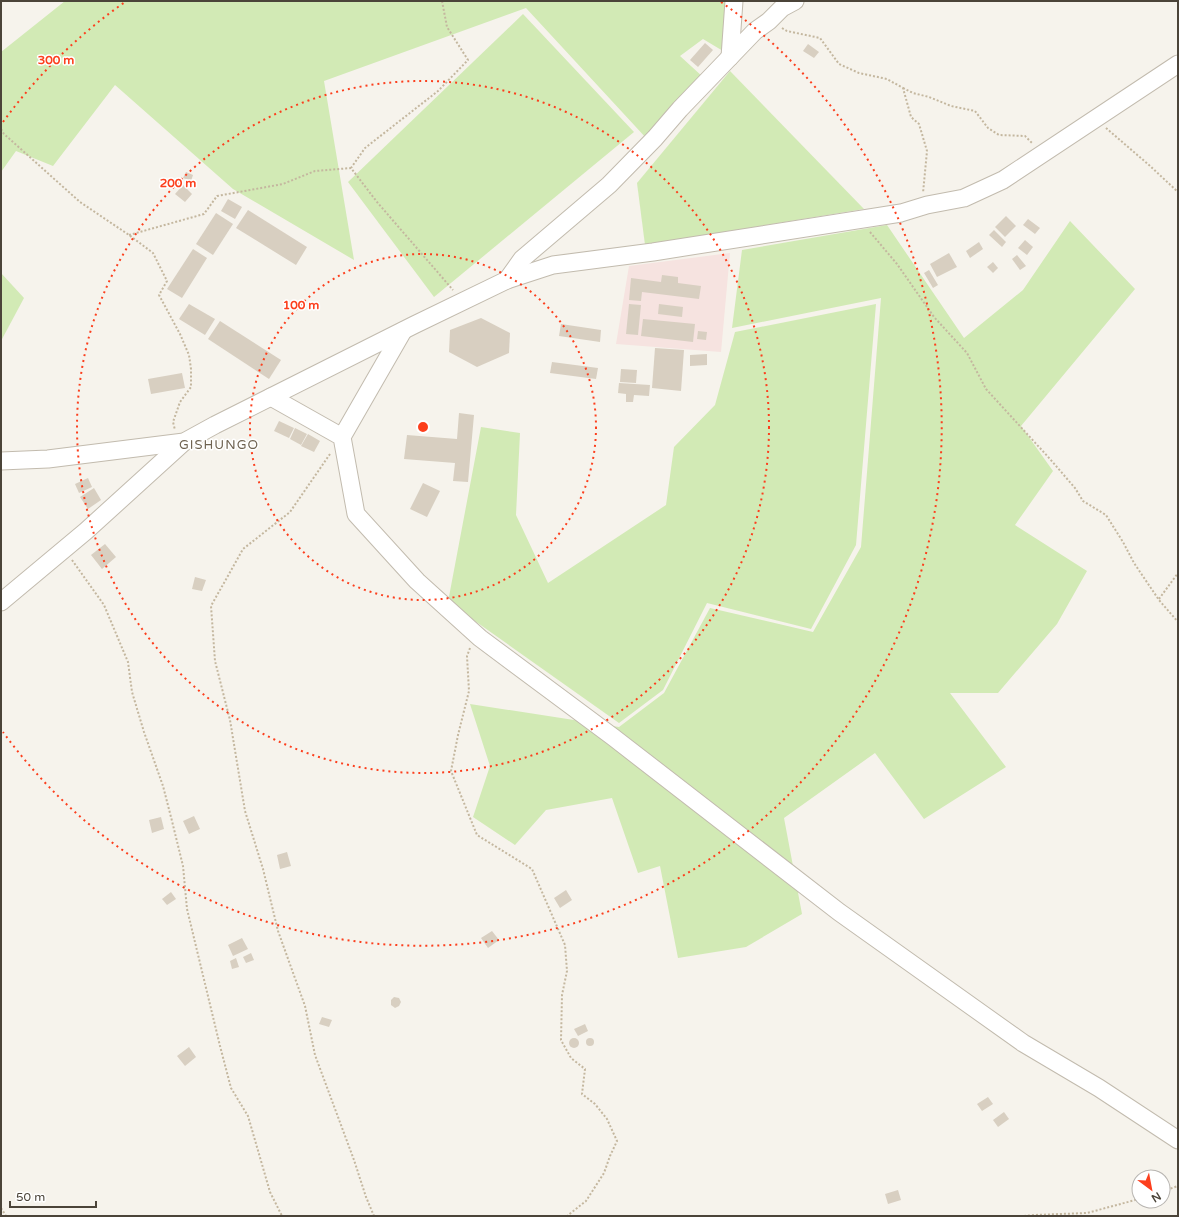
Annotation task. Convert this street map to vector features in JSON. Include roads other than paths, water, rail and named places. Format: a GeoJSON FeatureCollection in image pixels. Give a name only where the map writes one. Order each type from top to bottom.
{"type":"FeatureCollection","features":[{"type":"Feature","properties":{"kind":"street"},"geometry":{"type":"LineString","coordinates":[[730,57],[734,1]]}},
{"type":"Feature","properties":{"kind":"street"},"geometry":{"type":"LineString","coordinates":[[507,280],[522,259],[609,185],[755,31],[769,21],[782,8],[795,1]]}},
{"type":"Feature","properties":{"kind":"street"},"geometry":{"type":"LineString","coordinates":[[1,602],[64,549],[184,442],[215,425],[507,280],[553,266],[653,252],[901,212],[926,205],[964,198],[1003,180],[1178,64]]}},
{"type":"Feature","properties":{"kind":"street"},"geometry":{"type":"LineString","coordinates":[[403,331],[342,437],[356,514],[417,581],[475,633],[839,912],[1022,1044],[1099,1088],[1178,1140]]}},
{"type":"Feature","properties":{"kind":"street"},"geometry":{"type":"LineString","coordinates":[[271,397],[342,437]]}},
{"type":"Feature","properties":{"kind":"street"},"geometry":{"type":"LineString","coordinates":[[1,461],[48,459],[184,442]]}},
{"type":"Feature","properties":{"kind":"district","name":"GISHUNGO"},"geometry":{"type":"Point","coordinates":[219,444]}}]}
